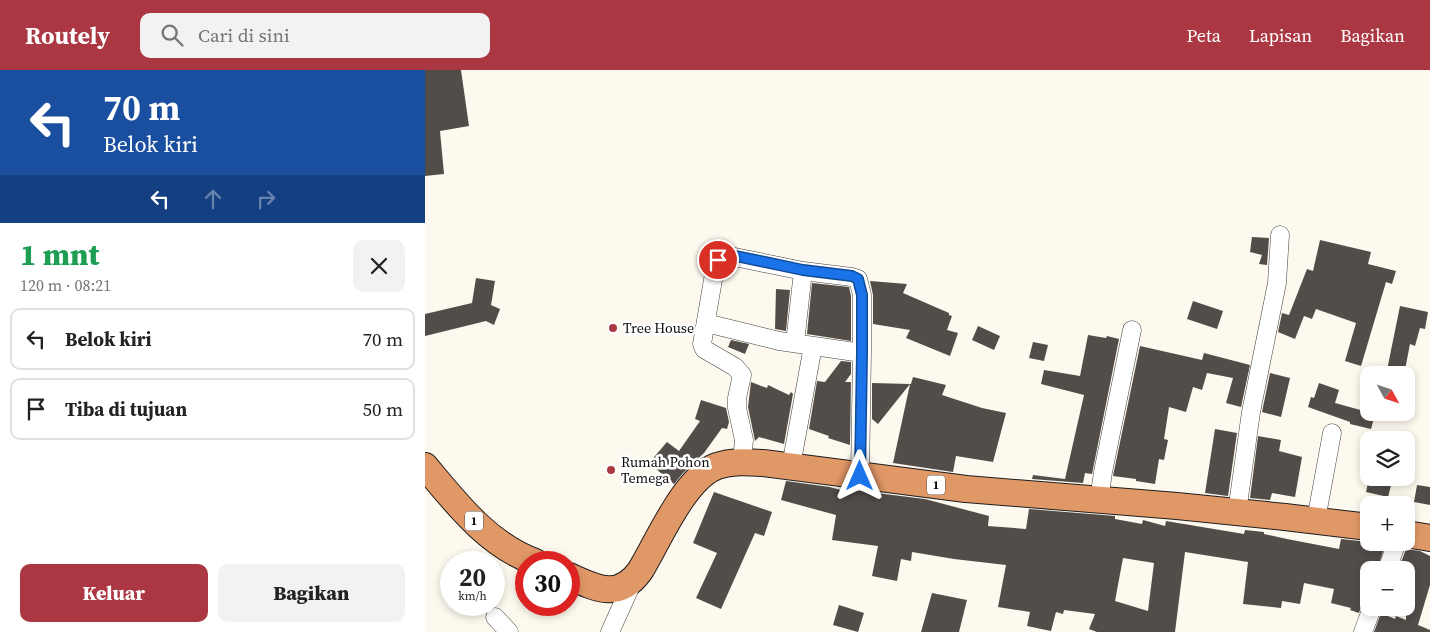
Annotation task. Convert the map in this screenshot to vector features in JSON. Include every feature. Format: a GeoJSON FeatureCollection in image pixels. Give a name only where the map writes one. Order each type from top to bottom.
{"type":"FeatureCollection","features":[{"type":"Feature","properties":{"kind":"highway","name":"1"},"geometry":{"type":"LineString","coordinates":[[633,581],[692,485],[702,475],[715,467],[743,461],[965,489],[1237,512],[1360,526]]}},
{"type":"Feature","properties":{"kind":"highway","name":"1"},"geometry":{"type":"LineString","coordinates":[[425,466],[479,526],[515,553]]}},
{"type":"Feature","properties":{"kind":"highway"},"geometry":{"type":"LineString","coordinates":[[1415,536],[1430,538]]}},
{"type":"Feature","properties":{"kind":"highway"},"geometry":{"type":"LineString","coordinates":[[580,581],[603,590],[616,590],[633,581]]}},
{"type":"Feature","properties":{"kind":"street"},"geometry":{"type":"LineString","coordinates":[[1237,512],[1251,412],[1277,283],[1280,235]]}},
{"type":"Feature","properties":{"kind":"street"},"geometry":{"type":"LineString","coordinates":[[743,461],[744,440],[737,408],[742,375],[735,367],[704,349],[702,344],[715,268],[721,255],[731,255],[803,270],[852,276],[858,279],[862,295],[860,476]]}},
{"type":"Feature","properties":{"kind":"street"},"geometry":{"type":"LineString","coordinates":[[795,343],[803,270]]}},
{"type":"Feature","properties":{"kind":"street"},"geometry":{"type":"LineString","coordinates":[[706,323],[779,341],[862,353]]}},
{"type":"Feature","properties":{"kind":"street"},"geometry":{"type":"LineString","coordinates":[[1099,501],[1103,472],[1132,330]]}},
{"type":"Feature","properties":{"kind":"street"},"geometry":{"type":"LineString","coordinates":[[791,466],[813,346]]}},
{"type":"Feature","properties":{"kind":"street"},"geometry":{"type":"LineString","coordinates":[[1317,520],[1331,433]]}},
{"type":"Feature","properties":{"kind":"street"},"geometry":{"type":"LineString","coordinates":[[610,632],[633,581]]}},
{"type":"Feature","properties":{"kind":"street"},"geometry":{"type":"LineString","coordinates":[[495,616],[509,632]]}},
{"type":"Feature","properties":{"kind":"street"},"geometry":{"type":"LineString","coordinates":[[1363,632],[1370,616]]}},
{"type":"Feature","properties":{"kind":"building"},"geometry":{"type":"Polygon","coordinates":[[[425,70],[461,70],[469,126],[440,131],[444,174],[425,176],[425,70]]]}},
{"type":"Feature","properties":{"kind":"building"},"geometry":{"type":"Polygon","coordinates":[[[1252,237],[1269,238],[1267,265],[1259,264],[1262,255],[1250,252],[1252,237]]]}},
{"type":"Feature","properties":{"kind":"building"},"geometry":{"type":"Polygon","coordinates":[[[1320,240],[1371,252],[1368,264],[1396,271],[1392,284],[1386,282],[1361,366],[1345,361],[1356,323],[1316,309],[1312,319],[1304,316],[1295,339],[1278,332],[1282,313],[1289,315],[1307,269],[1313,271],[1320,240]]]}},
{"type":"Feature","properties":{"kind":"building"},"geometry":{"type":"Polygon","coordinates":[[[476,278],[495,281],[491,305],[500,309],[494,325],[486,321],[425,336],[425,314],[472,303],[476,278]]]}},
{"type":"Feature","properties":{"kind":"building"},"geometry":{"type":"Polygon","coordinates":[[[870,281],[907,284],[903,293],[949,313],[952,316],[947,330],[958,333],[950,356],[906,338],[910,330],[873,324],[873,295],[870,281]]]}},
{"type":"Feature","properties":{"kind":"building"},"geometry":{"type":"Polygon","coordinates":[[[812,283],[849,287],[851,296],[851,341],[807,334],[812,283]]]}},
{"type":"Feature","properties":{"kind":"building"},"geometry":{"type":"Polygon","coordinates":[[[776,289],[790,290],[786,331],[775,329],[776,289]]]}},
{"type":"Feature","properties":{"kind":"building"},"geometry":{"type":"Polygon","coordinates":[[[1193,301],[1223,311],[1217,329],[1187,319],[1193,301]]]}},
{"type":"Feature","properties":{"kind":"building"},"geometry":{"type":"Polygon","coordinates":[[[1400,306],[1428,312],[1425,329],[1420,328],[1415,346],[1410,344],[1406,366],[1388,366],[1400,306]]]}},
{"type":"Feature","properties":{"kind":"building"},"geometry":{"type":"Polygon","coordinates":[[[978,326],[1000,336],[994,350],[972,340],[978,326]]]}},
{"type":"Feature","properties":{"kind":"building"},"geometry":{"type":"Polygon","coordinates":[[[1088,335],[1119,339],[1092,474],[1085,473],[1083,483],[1032,479],[1033,475],[1065,479],[1084,395],[1041,384],[1044,370],[1080,376],[1088,335]]]}},
{"type":"Feature","properties":{"kind":"building"},"geometry":{"type":"Polygon","coordinates":[[[731,340],[749,344],[745,354],[728,347],[731,340]]]}},
{"type":"Feature","properties":{"kind":"building"},"geometry":{"type":"Polygon","coordinates":[[[1033,342],[1048,345],[1044,361],[1029,358],[1033,342]]]}},
{"type":"Feature","properties":{"kind":"building"},"geometry":{"type":"Polygon","coordinates":[[[1140,346],[1202,360],[1204,353],[1250,365],[1241,407],[1226,403],[1233,378],[1207,373],[1202,390],[1193,387],[1186,412],[1169,407],[1164,439],[1168,440],[1164,460],[1159,459],[1155,484],[1113,476],[1140,346]]]}},
{"type":"Feature","properties":{"kind":"building"},"geometry":{"type":"Polygon","coordinates":[[[841,361],[851,362],[851,374],[845,382],[851,382],[850,445],[809,429],[817,381],[825,382],[841,361]]]}},
{"type":"Feature","properties":{"kind":"building"},"geometry":{"type":"Polygon","coordinates":[[[1270,373],[1290,378],[1281,417],[1262,412],[1270,373]]]}},
{"type":"Feature","properties":{"kind":"building"},"geometry":{"type":"Polygon","coordinates":[[[913,377],[946,385],[942,395],[982,408],[1006,413],[993,462],[956,456],[953,472],[893,463],[913,377]]]}},
{"type":"Feature","properties":{"kind":"building"},"geometry":{"type":"Polygon","coordinates":[[[751,382],[767,388],[768,385],[789,395],[791,392],[793,394],[784,444],[759,437],[755,441],[748,407],[751,382]]]}},
{"type":"Feature","properties":{"kind":"building"},"geometry":{"type":"Polygon","coordinates":[[[872,383],[910,384],[878,424],[872,419],[872,383]]]}},
{"type":"Feature","properties":{"kind":"building"},"geometry":{"type":"Polygon","coordinates":[[[1319,383],[1339,390],[1335,403],[1360,410],[1360,421],[1373,421],[1371,429],[1350,424],[1350,422],[1308,407],[1311,397],[1314,398],[1319,383]]]}},
{"type":"Feature","properties":{"kind":"building"},"geometry":{"type":"Polygon","coordinates":[[[701,400],[726,408],[729,422],[727,429],[722,428],[704,453],[674,484],[649,463],[667,442],[679,451],[700,421],[695,419],[701,400]]]}},
{"type":"Feature","properties":{"kind":"building"},"geometry":{"type":"Polygon","coordinates":[[[1215,429],[1237,433],[1228,496],[1205,493],[1215,429]]]}},
{"type":"Feature","properties":{"kind":"building"},"geometry":{"type":"Polygon","coordinates":[[[1258,436],[1281,440],[1279,451],[1302,457],[1295,497],[1272,493],[1270,500],[1250,498],[1258,436]]]}},
{"type":"Feature","properties":{"kind":"building"},"geometry":{"type":"Polygon","coordinates":[[[786,481],[830,487],[844,491],[844,489],[925,499],[989,516],[988,526],[1026,529],[1029,509],[1115,516],[1115,519],[1142,524],[1143,520],[1165,526],[1166,521],[1244,534],[1245,530],[1264,532],[1264,534],[1339,549],[1341,539],[1360,541],[1360,551],[1383,551],[1380,561],[1360,561],[1359,613],[1350,610],[1351,608],[1331,603],[1334,589],[1304,583],[1300,604],[1282,601],[1281,608],[1243,604],[1248,562],[1185,552],[1175,632],[1097,632],[1089,629],[1095,614],[1064,610],[1063,614],[1056,612],[1051,631],[1027,626],[1030,612],[998,607],[1006,565],[912,552],[911,561],[901,559],[897,581],[872,576],[878,546],[832,540],[836,515],[781,500],[786,481]],[[1123,558],[1115,601],[1148,611],[1154,563],[1123,558]]]}},
{"type":"Feature","properties":{"kind":"building"},"geometry":{"type":"Polygon","coordinates":[[[1417,485],[1430,487],[1430,505],[1415,502],[1417,485]]]}},
{"type":"Feature","properties":{"kind":"building"},"geometry":{"type":"Polygon","coordinates":[[[1367,486],[1391,486],[1388,496],[1366,492],[1367,486]]]}},
{"type":"Feature","properties":{"kind":"building"},"geometry":{"type":"Polygon","coordinates":[[[714,492],[772,512],[764,536],[755,533],[721,609],[696,598],[717,553],[693,543],[714,492]]]}},
{"type":"Feature","properties":{"kind":"building"},"geometry":{"type":"Polygon","coordinates":[[[1405,551],[1420,551],[1430,556],[1430,585],[1418,625],[1430,630],[1430,632],[1374,632],[1380,616],[1388,616],[1395,619],[1396,616],[1406,620],[1406,616],[1415,616],[1415,561],[1402,561],[1405,551]]]}},
{"type":"Feature","properties":{"kind":"building"},"geometry":{"type":"Polygon","coordinates":[[[932,593],[967,600],[959,632],[921,632],[932,593]]]}},
{"type":"Feature","properties":{"kind":"building"},"geometry":{"type":"Polygon","coordinates":[[[839,605],[864,613],[858,632],[833,625],[839,605]]]}},
{"type":"Feature","properties":{"kind":"place","name":"Tree House"},"geometry":{"type":"Point","coordinates":[613,328]}},
{"type":"Feature","properties":{"kind":"place","name":"Rumah Pohon Temega"},"geometry":{"type":"Point","coordinates":[611,470]}},
{"type":"Feature","properties":{"kind":"route"},"geometry":{"type":"LineString","coordinates":[[718,260],[721,255],[725,254],[803,270],[852,276],[858,279],[862,295],[860,476]]}}]}
